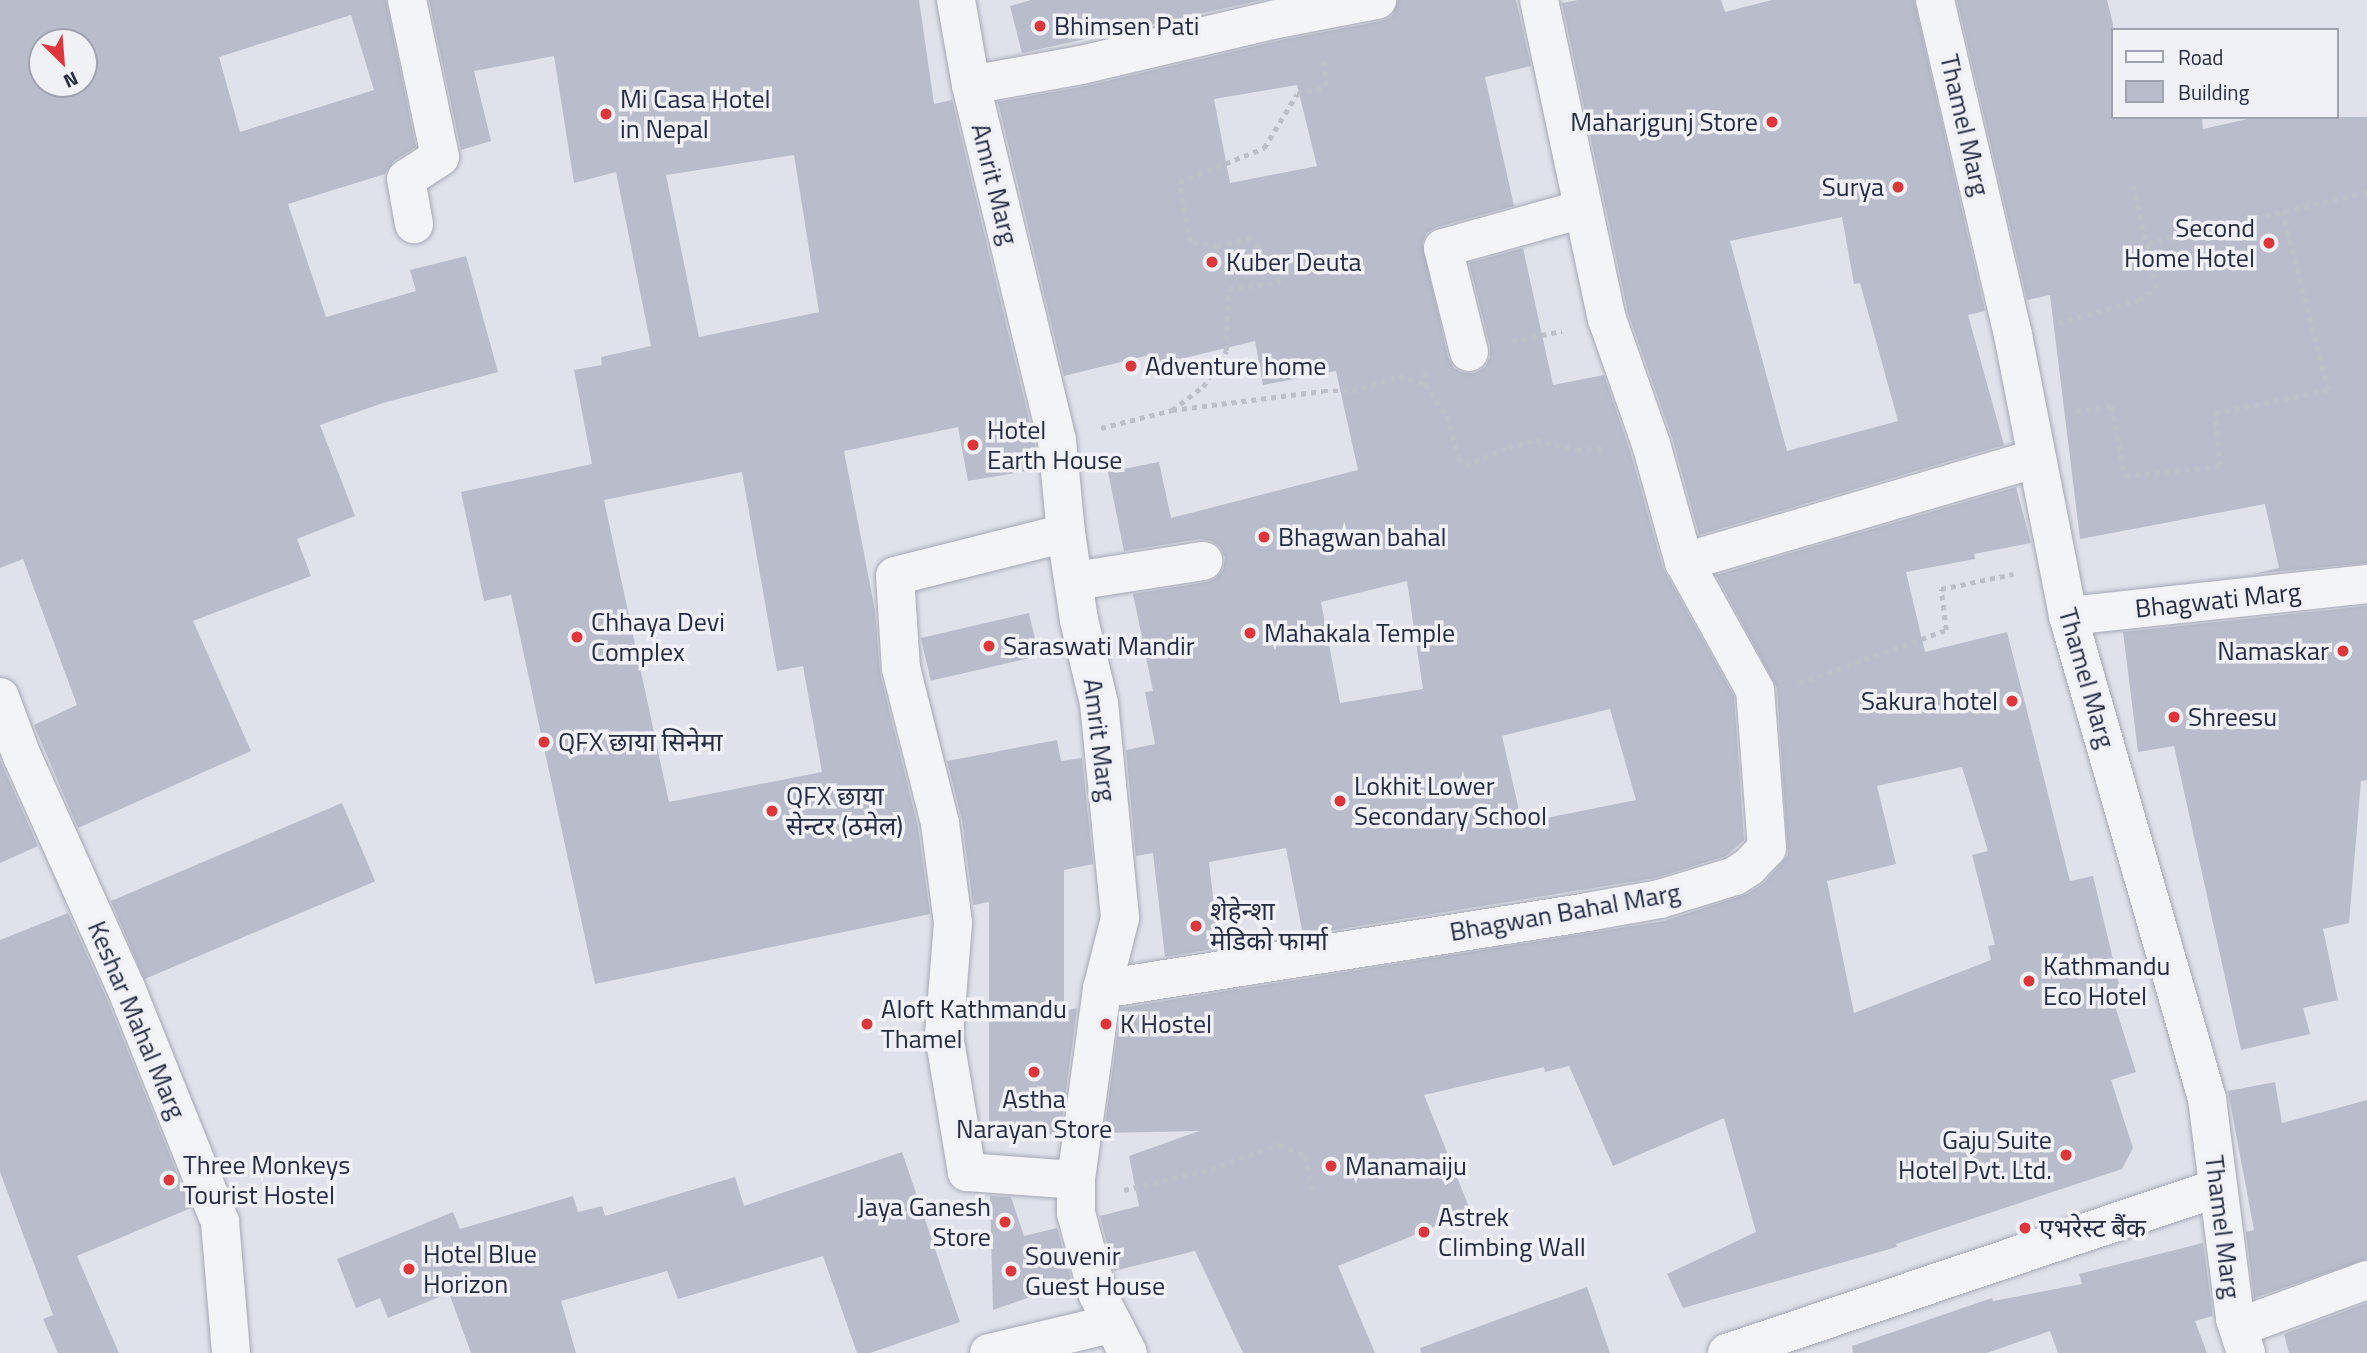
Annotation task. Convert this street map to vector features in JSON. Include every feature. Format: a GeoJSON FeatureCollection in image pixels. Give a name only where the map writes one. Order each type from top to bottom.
{"type":"FeatureCollection","features":[{"type":"Feature","properties":{"kind":"street"},"geometry":{"type":"LineString","coordinates":[[407,0],[440,157],[406,178],[414,224]]}},
{"type":"Feature","properties":{"kind":"street","name":"Amrit Marg"},"geometry":{"type":"LineString","coordinates":[[956,0],[971,85],[1057,440],[1066,533],[1080,620],[1099,703],[1120,918],[1102,989],[1076,1196],[1098,1295],[1119,1339]]}},
{"type":"Feature","properties":{"kind":"street"},"geometry":{"type":"LineString","coordinates":[[971,85],[1081,65],[1278,19],[1377,0]]}},
{"type":"Feature","properties":{"kind":"street","name":"Bhagwan Bahal Marg"},"geometry":{"type":"LineString","coordinates":[[1102,989],[1661,899],[1735,876],[1749,867],[1767,848],[1755,690],[1684,562],[1651,444],[1607,319],[1539,0]]}},
{"type":"Feature","properties":{"kind":"street","name":"Thamel Marg"},"geometry":{"type":"LineString","coordinates":[[1935,0],[2014,335],[2068,616],[2207,1099],[2217,1188],[2243,1340]]}},
{"type":"Feature","properties":{"kind":"street"},"geometry":{"type":"LineString","coordinates":[[1469,352],[1443,248],[1583,209]]}},
{"type":"Feature","properties":{"kind":"street"},"geometry":{"type":"LineString","coordinates":[[1684,562],[2037,458]]}},
{"type":"Feature","properties":{"kind":"street"},"geometry":{"type":"LineString","coordinates":[[1066,533],[895,576],[901,668],[940,823],[953,923],[944,1035],[967,1172],[1076,1196]]}},
{"type":"Feature","properties":{"kind":"street"},"geometry":{"type":"LineString","coordinates":[[1075,581],[1203,561]]}},
{"type":"Feature","properties":{"kind":"street","name":"Bhagwati Marg"},"geometry":{"type":"LineString","coordinates":[[2068,616],[2367,584]]}},
{"type":"Feature","properties":{"kind":"street","name":"Keshar Mahal Marg"},"geometry":{"type":"LineString","coordinates":[[0,697],[22,756],[126,988],[220,1222],[232,1353]]}},
{"type":"Feature","properties":{"kind":"street"},"geometry":{"type":"LineString","coordinates":[[1727,1353],[2217,1188]]}},
{"type":"Feature","properties":{"kind":"street"},"geometry":{"type":"LineString","coordinates":[[2243,1340],[2367,1280]]}},
{"type":"Feature","properties":{"kind":"street"},"geometry":{"type":"LineString","coordinates":[[989,1353],[1119,1339]]}},
{"type":"Feature","properties":{"kind":"path"},"geometry":{"type":"LineString","coordinates":[[1172,410],[1203,387],[1226,351],[1228,289],[1280,282],[1251,238],[1218,246],[1190,242],[1179,182],[1264,148],[1297,94],[1326,86],[1320,27],[1278,19]]}},
{"type":"Feature","properties":{"kind":"path"},"geometry":{"type":"LineString","coordinates":[[2014,335],[2140,300],[2156,288],[2148,243],[2132,182]]}},
{"type":"Feature","properties":{"kind":"path"},"geometry":{"type":"LineString","coordinates":[[2148,243],[2367,192]]}},
{"type":"Feature","properties":{"kind":"path"},"geometry":{"type":"LineString","coordinates":[[2030,418],[2112,406],[2125,476],[2220,466],[2215,413],[2328,390],[2282,212]]}},
{"type":"Feature","properties":{"kind":"path"},"geometry":{"type":"LineString","coordinates":[[1425,384],[1426,372],[1469,352],[1597,325],[1607,319]]}},
{"type":"Feature","properties":{"kind":"path"},"geometry":{"type":"LineString","coordinates":[[1057,440],[1172,410],[1323,391],[1352,391],[1399,376],[1425,384],[1447,416],[1459,459],[1465,466],[1508,447],[1536,440],[1577,450],[1651,444]]}},
{"type":"Feature","properties":{"kind":"path"},"geometry":{"type":"LineString","coordinates":[[1756,699],[1946,630],[1941,589],[2058,566]]}},
{"type":"Feature","properties":{"kind":"path"},"geometry":{"type":"LineString","coordinates":[[1076,1196],[1125,1190],[1211,1169],[1280,1144],[1305,1156],[1313,1192]]}},
{"type":"Feature","properties":{"kind":"building"},"geometry":{"type":"Polygon","coordinates":[[[0,0],[386,0],[416,147],[394,161],[385,174],[288,204],[326,317],[416,291],[410,270],[466,256],[498,372],[383,403],[320,425],[355,516],[297,539],[311,576],[193,621],[251,751],[78,828],[34,725],[77,705],[23,559],[0,568],[0,0]],[[351,15],[219,57],[240,132],[374,90],[351,15]]]}},
{"type":"Feature","properties":{"kind":"building"},"geometry":{"type":"Polygon","coordinates":[[[429,0],[919,0],[934,104],[952,100],[1035,444],[1038,469],[968,481],[958,427],[844,451],[875,610],[880,673],[918,827],[930,914],[595,984],[511,595],[484,601],[461,492],[592,464],[574,370],[602,365],[601,357],[651,346],[616,172],[574,183],[554,56],[474,71],[491,141],[461,150],[429,0]],[[794,155],[666,175],[699,337],[819,312],[794,155]],[[742,472],[604,500],[669,802],[822,772],[803,666],[777,671],[742,472]]]}},
{"type":"Feature","properties":{"kind":"building"},"geometry":{"type":"Polygon","coordinates":[[[1031,0],[1262,0],[1022,53],[1010,6],[1031,0]]]}},
{"type":"Feature","properties":{"kind":"building"},"geometry":{"type":"Polygon","coordinates":[[[1398,0],[1516,0],[1531,66],[1485,77],[1514,206],[1437,227],[1427,233],[1422,243],[1448,357],[1454,368],[1464,373],[1475,373],[1485,367],[1490,357],[1490,347],[1469,263],[1523,248],[1553,385],[1604,375],[1630,451],[1663,568],[1734,696],[1744,840],[1726,856],[1655,878],[1303,935],[1286,848],[1209,862],[1219,948],[1165,957],[1153,853],[1136,856],[1126,750],[1155,744],[1145,692],[1153,691],[1133,594],[1207,582],[1216,578],[1223,569],[1225,558],[1220,547],[1211,541],[1200,539],[1124,551],[1108,472],[1159,462],[1171,518],[1358,470],[1336,371],[1263,385],[1255,341],[1151,366],[1149,355],[1064,376],[998,102],[1086,86],[1282,40],[1381,21],[1392,16],[1398,0]],[[1297,85],[1214,99],[1230,183],[1317,166],[1297,85]],[[1407,581],[1321,602],[1340,703],[1423,689],[1407,581]],[[1610,709],[1502,736],[1522,823],[1636,800],[1610,709]]]}},
{"type":"Feature","properties":{"kind":"building"},"geometry":{"type":"Polygon","coordinates":[[[1578,0],[1721,0],[1725,12],[1772,0],[1914,0],[1985,311],[1968,315],[2004,445],[1699,535],[1672,437],[1628,313],[1562,3],[1578,0]],[[1842,217],[1730,241],[1787,451],[1898,421],[1860,283],[1854,284],[1842,217]]]}},
{"type":"Feature","properties":{"kind":"building"},"geometry":{"type":"Polygon","coordinates":[[[1957,0],[2107,0],[2113,24],[2112,119],[2202,119],[2203,129],[2247,119],[2367,117],[2367,563],[2253,574],[2279,568],[2265,504],[2080,539],[2050,295],[2027,300],[1957,0]]]}},
{"type":"Feature","properties":{"kind":"building"},"geometry":{"type":"Polygon","coordinates":[[[2016,487],[2031,543],[1974,554],[1975,559],[1906,572],[1925,652],[2007,632],[2070,881],[2093,876],[2123,1001],[2114,1003],[2136,1072],[2111,1080],[2133,1148],[2122,1169],[1896,1244],[1897,1247],[1683,1308],[1667,1274],[1756,1232],[1724,1118],[1613,1166],[1569,1066],[1545,1072],[1544,1067],[1424,1095],[1471,1212],[1338,1266],[1375,1353],[1243,1353],[1195,1251],[1114,1271],[1100,1216],[1139,1206],[1129,1156],[1199,1131],[1104,1133],[1121,1008],[1664,921],[1747,894],[1765,882],[1788,855],[1777,688],[1716,575],[2016,487]],[[1962,767],[1877,786],[1896,864],[1827,881],[1854,1013],[1991,960],[1988,946],[1995,945],[1972,855],[1988,851],[1962,767]]]}},
{"type":"Feature","properties":{"kind":"building"},"geometry":{"type":"Polygon","coordinates":[[[2367,606],[2367,780],[2361,781],[2349,923],[2323,929],[2338,1000],[2303,1008],[2310,1034],[2241,1050],[2174,746],[2138,752],[2123,632],[2367,606]]]}},
{"type":"Feature","properties":{"kind":"building","name":"Saraswati Mandir"},"geometry":{"type":"Polygon","coordinates":[[[1029,613],[1039,656],[931,681],[921,638],[1029,613]]]}},
{"type":"Feature","properties":{"kind":"building"},"geometry":{"type":"Polygon","coordinates":[[[1057,740],[1061,761],[1082,758],[1093,864],[1064,870],[1064,1011],[1077,1008],[1060,1134],[989,1136],[989,902],[973,905],[962,820],[947,761],[1057,740]]]}},
{"type":"Feature","properties":{"kind":"building"},"geometry":{"type":"Polygon","coordinates":[[[0,760],[38,846],[0,863],[0,760]]]}},
{"type":"Feature","properties":{"kind":"building"},"geometry":{"type":"Polygon","coordinates":[[[342,803],[375,881],[144,979],[111,901],[342,803]]]}},
{"type":"Feature","properties":{"kind":"building"},"geometry":{"type":"Polygon","coordinates":[[[68,913],[106,997],[191,1208],[77,1256],[119,1353],[58,1353],[43,1319],[53,1315],[0,1172],[0,940],[68,913]]]}},
{"type":"Feature","properties":{"kind":"building"},"geometry":{"type":"Polygon","coordinates":[[[2275,1082],[2282,1123],[2367,1100],[2367,1259],[2254,1298],[2246,1232],[2254,1230],[2228,1091],[2275,1082]]]}},
{"type":"Feature","properties":{"kind":"building"},"geometry":{"type":"Polygon","coordinates":[[[902,1152],[960,1322],[870,1353],[857,1353],[823,1256],[678,1299],[667,1271],[561,1301],[576,1353],[471,1353],[449,1293],[388,1318],[380,1298],[356,1308],[337,1259],[453,1212],[460,1229],[573,1196],[578,1212],[602,1206],[605,1216],[735,1177],[744,1206],[902,1152]]]}},
{"type":"Feature","properties":{"kind":"building"},"geometry":{"type":"Polygon","coordinates":[[[990,1196],[1011,1197],[1024,1236],[1057,1228],[1072,1282],[1043,1289],[1044,1292],[993,1310],[990,1196]]]}},
{"type":"Feature","properties":{"kind":"building"},"geometry":{"type":"Polygon","coordinates":[[[2203,1243],[2213,1316],[2195,1321],[2207,1353],[2058,1353],[2050,1331],[1987,1353],[1853,1353],[1852,1346],[1992,1298],[1993,1301],[2082,1284],[2079,1274],[2203,1243]]]}},
{"type":"Feature","properties":{"kind":"building"},"geometry":{"type":"Polygon","coordinates":[[[1587,1287],[1610,1353],[1421,1353],[1420,1348],[1587,1287]]]}},
{"type":"Feature","properties":{"kind":"building"},"geometry":{"type":"Polygon","coordinates":[[[2367,1303],[2367,1353],[2289,1353],[2284,1334],[2367,1303]]]}},
{"type":"Feature","properties":{"kind":"place","name":"Bhimsen Pati"},"geometry":{"type":"Point","coordinates":[1040,26]}},
{"type":"Feature","properties":{"kind":"place","name":"Mi Casa Hotel in Nepal"},"geometry":{"type":"Point","coordinates":[606,114]}},
{"type":"Feature","properties":{"kind":"place","name":"Maharjgunj Store"},"geometry":{"type":"Point","coordinates":[1772,122]}},
{"type":"Feature","properties":{"kind":"place","name":"Surya"},"geometry":{"type":"Point","coordinates":[1898,187]}},
{"type":"Feature","properties":{"kind":"place","name":"Second Home Hotel"},"geometry":{"type":"Point","coordinates":[2269,243]}},
{"type":"Feature","properties":{"kind":"place","name":"Kuber Deuta"},"geometry":{"type":"Point","coordinates":[1212,262]}},
{"type":"Feature","properties":{"kind":"place","name":"Adventure home"},"geometry":{"type":"Point","coordinates":[1131,366]}},
{"type":"Feature","properties":{"kind":"place","name":"Hotel Earth House"},"geometry":{"type":"Point","coordinates":[973,445]}},
{"type":"Feature","properties":{"kind":"place","name":"Bhagwan bahal"},"geometry":{"type":"Point","coordinates":[1264,537]}},
{"type":"Feature","properties":{"kind":"place","name":"Mahakala Temple"},"geometry":{"type":"Point","coordinates":[1250,633]}},
{"type":"Feature","properties":{"kind":"place","name":"Chhaya Devi Complex"},"geometry":{"type":"Point","coordinates":[577,637]}},
{"type":"Feature","properties":{"kind":"place","name":"Saraswati Mandir"},"geometry":{"type":"Point","coordinates":[989,646]}},
{"type":"Feature","properties":{"kind":"place","name":"Namaskar"},"geometry":{"type":"Point","coordinates":[2343,651]}},
{"type":"Feature","properties":{"kind":"place","name":"Sakura hotel"},"geometry":{"type":"Point","coordinates":[2012,701]}},
{"type":"Feature","properties":{"kind":"place","name":"Shreesu"},"geometry":{"type":"Point","coordinates":[2174,717]}},
{"type":"Feature","properties":{"kind":"place","name":"QFX छाया सिनेमा"},"geometry":{"type":"Point","coordinates":[544,742]}},
{"type":"Feature","properties":{"kind":"place","name":"Lokhit Lower Secondary School"},"geometry":{"type":"Point","coordinates":[1340,801]}},
{"type":"Feature","properties":{"kind":"place","name":"QFX छाया सेन्टर (ठमेल)"},"geometry":{"type":"Point","coordinates":[772,811]}},
{"type":"Feature","properties":{"kind":"place","name":"शेहेन्शा मेडिको फार्मा"},"geometry":{"type":"Point","coordinates":[1196,926]}},
{"type":"Feature","properties":{"kind":"place","name":"Kathmandu Eco Hotel"},"geometry":{"type":"Point","coordinates":[2029,981]}},
{"type":"Feature","properties":{"kind":"place","name":"Aloft Kathmandu Thamel"},"geometry":{"type":"Point","coordinates":[867,1024]}},
{"type":"Feature","properties":{"kind":"place","name":"K Hostel"},"geometry":{"type":"Point","coordinates":[1106,1024]}},
{"type":"Feature","properties":{"kind":"place","name":"Astha Narayan Store"},"geometry":{"type":"Point","coordinates":[1034,1072]}},
{"type":"Feature","properties":{"kind":"place","name":"Gaju Suite Hotel Pvt. Ltd."},"geometry":{"type":"Point","coordinates":[2066,1155]}},
{"type":"Feature","properties":{"kind":"place","name":"Manamaiju"},"geometry":{"type":"Point","coordinates":[1331,1166]}},
{"type":"Feature","properties":{"kind":"place","name":"Three Monkeys Tourist Hostel"},"geometry":{"type":"Point","coordinates":[169,1180]}},
{"type":"Feature","properties":{"kind":"place","name":"Jaya Ganesh Store"},"geometry":{"type":"Point","coordinates":[1005,1222]}},
{"type":"Feature","properties":{"kind":"place","name":"एभरेस्ट बैंक"},"geometry":{"type":"Point","coordinates":[2025,1228]}},
{"type":"Feature","properties":{"kind":"place","name":"Astrek Climbing Wall"},"geometry":{"type":"Point","coordinates":[1424,1232]}},
{"type":"Feature","properties":{"kind":"place","name":"Hotel Blue Horizon"},"geometry":{"type":"Point","coordinates":[409,1269]}},
{"type":"Feature","properties":{"kind":"place","name":"Souvenir Guest House"},"geometry":{"type":"Point","coordinates":[1011,1271]}}]}
